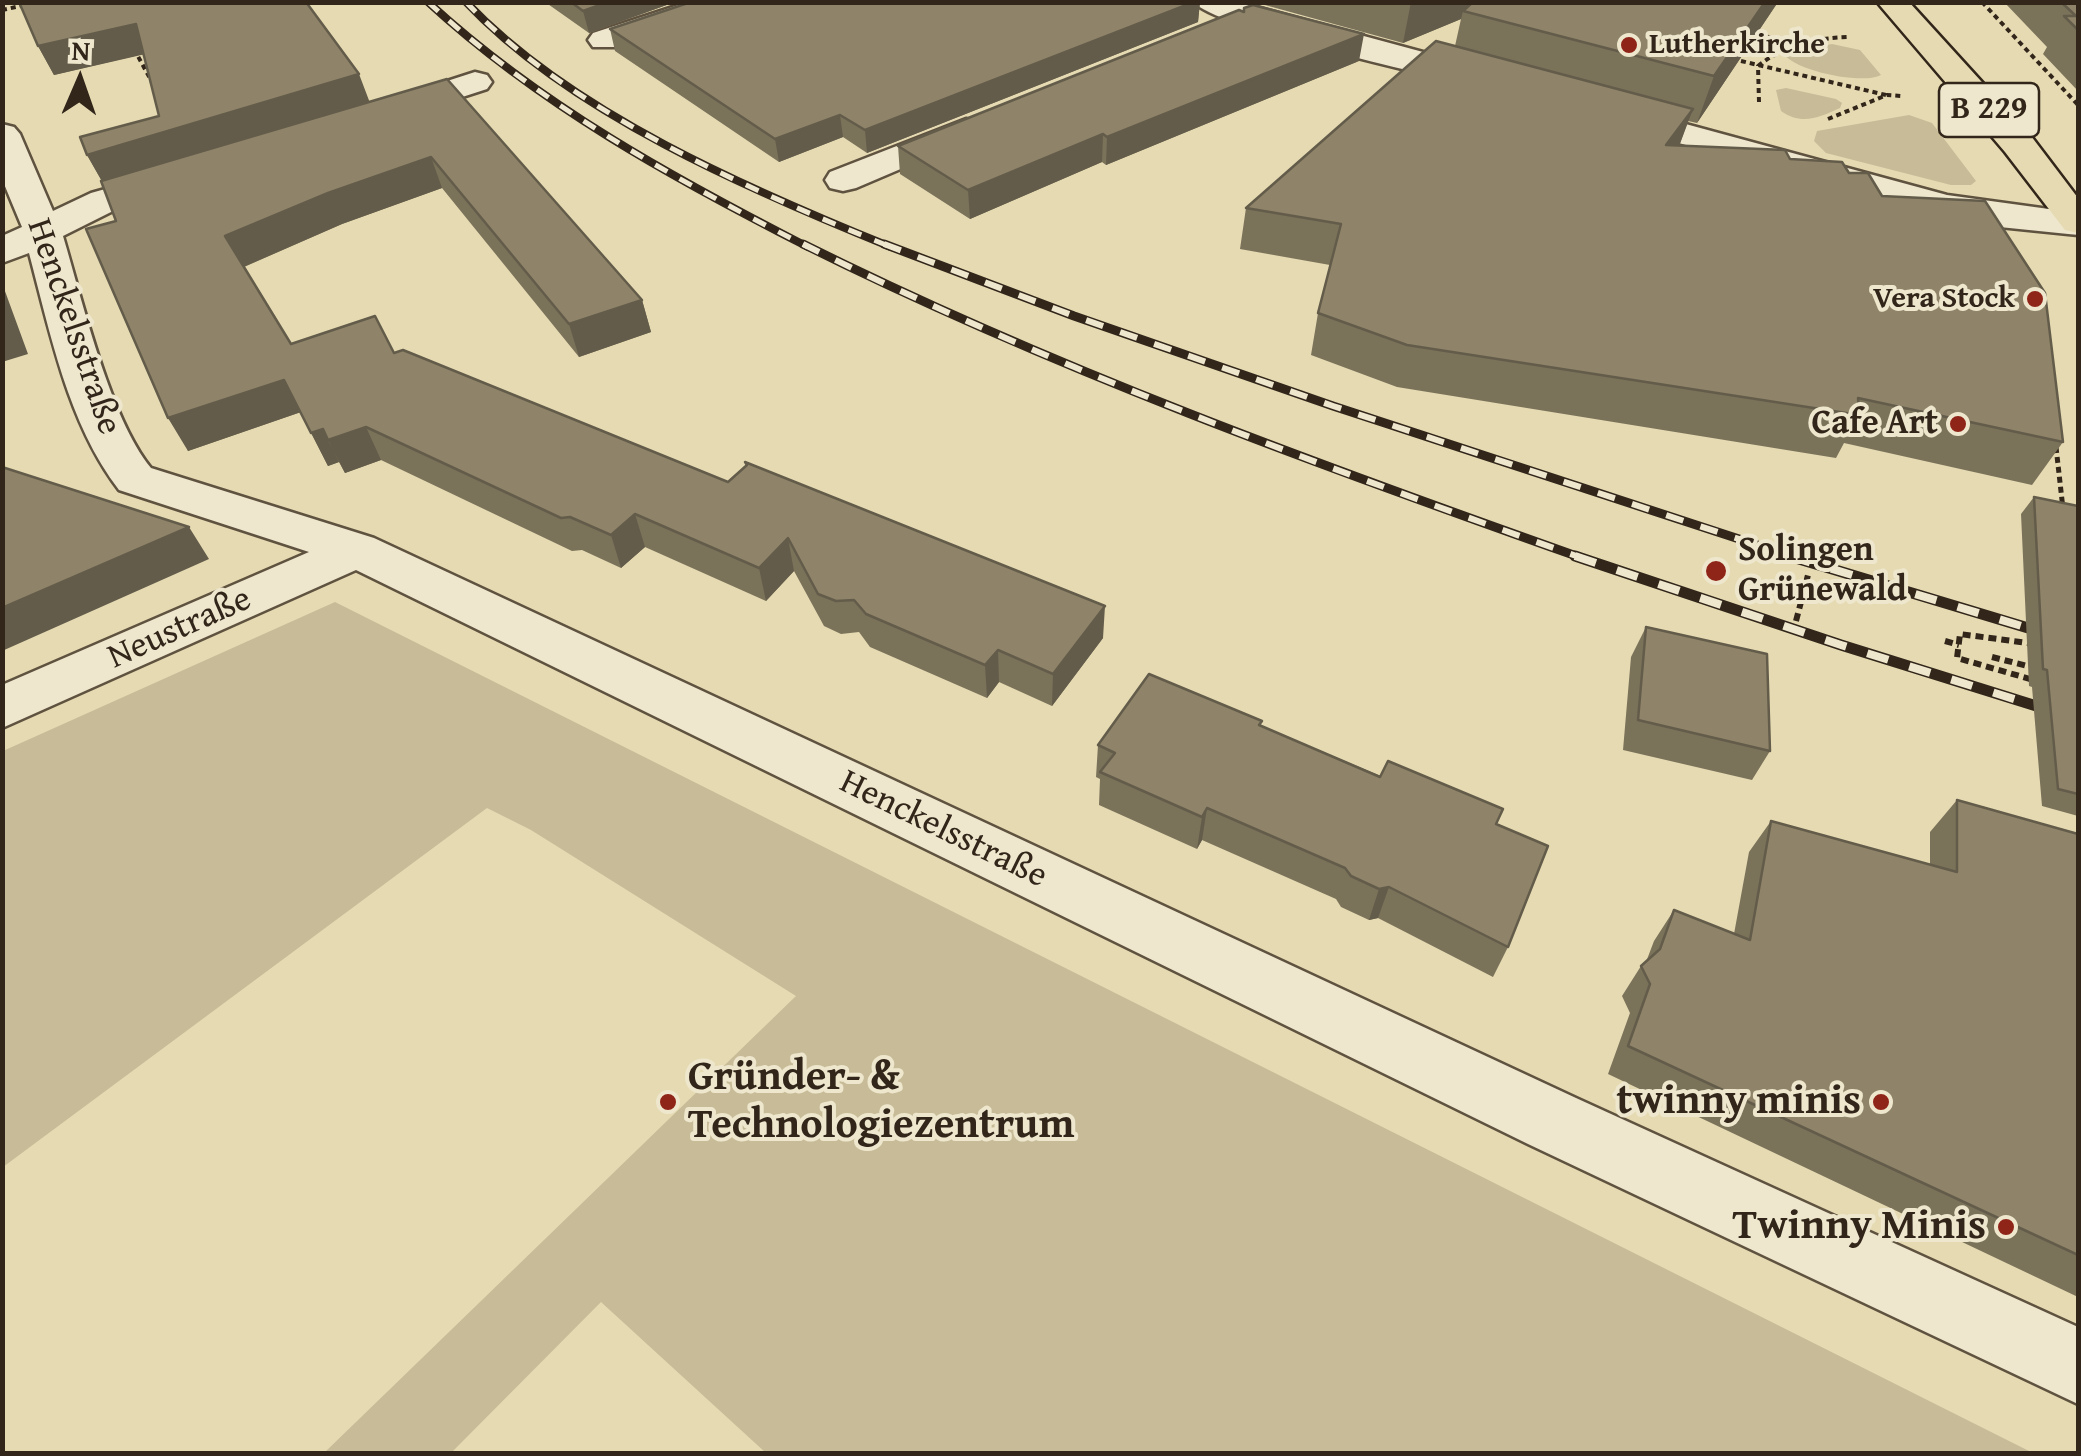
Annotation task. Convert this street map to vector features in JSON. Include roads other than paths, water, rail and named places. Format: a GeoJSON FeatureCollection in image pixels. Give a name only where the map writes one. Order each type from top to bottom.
{"type":"FeatureCollection","features":[{"type":"Feature","properties":{"kind":"main road","name":"B 229"},"geometry":{"type":"LineString","coordinates":[[1892,2],[2018,144],[2078,223]]}},
{"type":"Feature","properties":{"kind":"street"},"geometry":{"type":"LineString","coordinates":[[604,40],[720,2]]}},
{"type":"Feature","properties":{"kind":"street"},"geometry":{"type":"LineString","coordinates":[[1206,18],[1248,16],[1514,87]]}},
{"type":"Feature","properties":{"kind":"street"},"geometry":{"type":"LineString","coordinates":[[346,126],[476,82]]}},
{"type":"Feature","properties":{"kind":"street"},"geometry":{"type":"LineString","coordinates":[[1584,106],[1770,148],[1967,211],[2078,223]]}},
{"type":"Feature","properties":{"kind":"street"},"geometry":{"type":"LineString","coordinates":[[843,180],[998,116]]}},
{"type":"Feature","properties":{"kind":"street","name":"Henckelsstraße"},"geometry":{"type":"LineString","coordinates":[[2,134],[42,230],[74,344],[116,455],[126,471],[145,483],[357,550],[1552,1122],[2078,1366]]}},
{"type":"Feature","properties":{"kind":"street"},"geometry":{"type":"LineString","coordinates":[[2,250],[104,201],[215,168]]}},
{"type":"Feature","properties":{"kind":"street","name":"Neustraße"},"geometry":{"type":"LineString","coordinates":[[2,708],[357,550]]}},
{"type":"Feature","properties":{"kind":"railway"},"geometry":{"type":"LineString","coordinates":[[428,2],[562,107],[707,194],[808,247]]}},
{"type":"Feature","properties":{"kind":"railway"},"geometry":{"type":"LineString","coordinates":[[466,2],[509,42],[609,113],[722,174],[891,247]]}},
{"type":"Feature","properties":{"kind":"railway"},"geometry":{"type":"LineString","coordinates":[[803,244],[1090,374],[1286,451],[1582,558]]}},
{"type":"Feature","properties":{"kind":"railway"},"geometry":{"type":"LineString","coordinates":[[884,244],[1074,316],[1333,406],[1797,558]]}},
{"type":"Feature","properties":{"kind":"railway"},"geometry":{"type":"LineString","coordinates":[[1575,556],[2078,719]]}},
{"type":"Feature","properties":{"kind":"railway"},"geometry":{"type":"LineString","coordinates":[[1789,556],[2078,643]]}},
{"type":"Feature","properties":{"kind":"place","name":"Lutherkirche"},"geometry":{"type":"Point","coordinates":[1629,45]}},
{"type":"Feature","properties":{"kind":"place","name":"Vera Stock"},"geometry":{"type":"Point","coordinates":[2035,299]}},
{"type":"Feature","properties":{"kind":"place","name":"Cafe Art"},"geometry":{"type":"Point","coordinates":[1958,424]}},
{"type":"Feature","properties":{"kind":"place","name":"Solingen Grünewald"},"geometry":{"type":"Point","coordinates":[1716,571]}},
{"type":"Feature","properties":{"kind":"place","name":"Gründer- & Technologiezentrum"},"geometry":{"type":"Point","coordinates":[668,1102]}},
{"type":"Feature","properties":{"kind":"place","name":"twinny minis"},"geometry":{"type":"Point","coordinates":[1881,1102]}},
{"type":"Feature","properties":{"kind":"place","name":"Twinny Minis"},"geometry":{"type":"Point","coordinates":[2006,1227]}}]}
